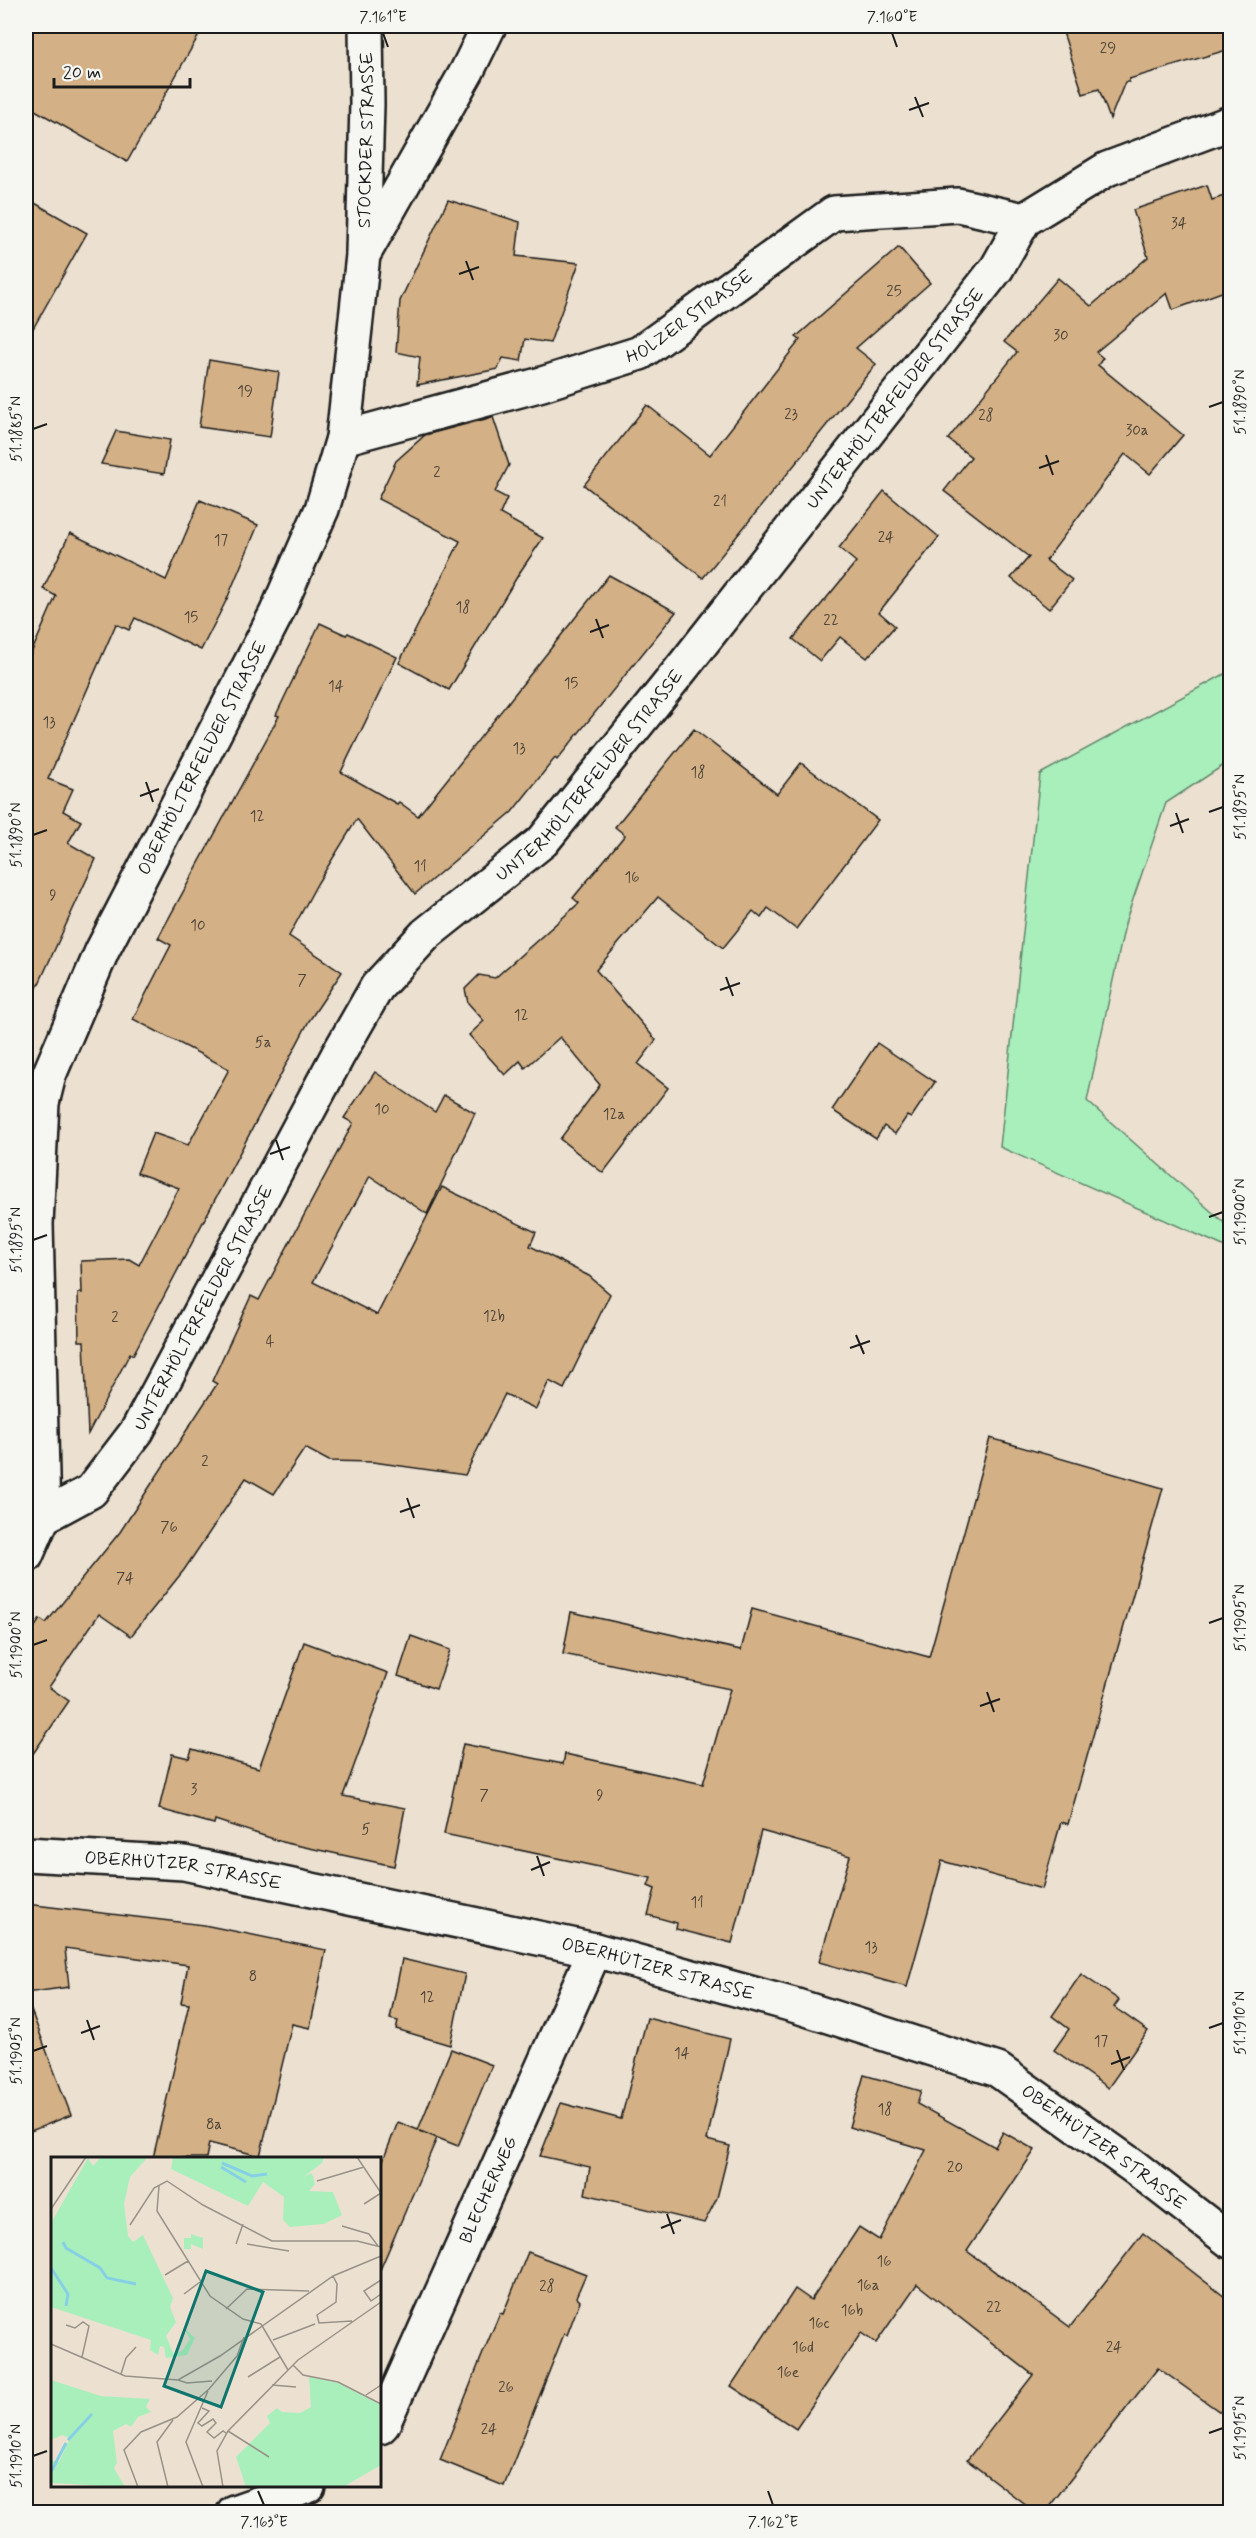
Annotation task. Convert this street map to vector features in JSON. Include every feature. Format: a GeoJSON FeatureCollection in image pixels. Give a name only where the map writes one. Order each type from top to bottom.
{"type":"FeatureCollection","features":[{"type":"Feature","properties":{"kind":"street","name":"STOCKDER STRASSE"},"geometry":{"type":"LineString","coordinates":[[363,255],[367,104],[366,26]]}},
{"type":"Feature","properties":{"kind":"street","name":"OBERHÖLTERFELDER STRASSE"},"geometry":{"type":"LineString","coordinates":[[43,1517],[36,1224],[42,1103],[49,1075],[102,951],[276,614],[322,509],[343,438],[363,255],[467,71],[489,26]]}},
{"type":"Feature","properties":{"kind":"street","name":"UNTERHÖLTERFELDER STRASSE"},"geometry":{"type":"LineString","coordinates":[[43,1517],[91,1491],[137,1431],[338,1054],[377,987],[426,934],[543,841],[998,268],[1024,220],[1107,169],[1230,123]]}},
{"type":"Feature","properties":{"kind":"street","name":"HOLZER STRASSE"},"geometry":{"type":"LineString","coordinates":[[343,438],[542,384],[640,353],[834,213],[958,205],[1024,220]]}},
{"type":"Feature","properties":{"kind":"street"},"geometry":{"type":"LineString","coordinates":[[26,1556],[43,1517]]}},
{"type":"Feature","properties":{"kind":"street","name":"OBERHÜTZER STRASSE"},"geometry":{"type":"LineString","coordinates":[[26,1854],[184,1863],[595,1950],[805,2008],[998,2070],[1137,2169],[1230,2241]]}},
{"type":"Feature","properties":{"kind":"street","name":"BLECHERWEG"},"geometry":{"type":"LineString","coordinates":[[381,2426],[595,1950]]}},
{"type":"Feature","properties":{"kind":"street"},"geometry":{"type":"LineString","coordinates":[[234,2512],[305,2487]]}},
{"type":"Feature","properties":{"kind":"green space"},"geometry":{"type":"Polygon","coordinates":[[[1230,671],[1230,761],[1166,803],[1126,920],[1087,1101],[1230,1228],[1230,1249],[1000,1147],[1040,774],[1230,671]]]}},
{"type":"Feature","properties":{"kind":"building"},"geometry":{"type":"Polygon","coordinates":[[[26,26],[204,26],[127,162],[26,105],[26,26]]]}},
{"type":"Feature","properties":{"kind":"building"},"geometry":{"type":"Polygon","coordinates":[[[1061,26],[1230,26],[1230,49],[1129,79],[1129,82],[1125,82],[1110,119],[1099,89],[1083,94],[1061,26]]]}},
{"type":"Feature","properties":{"kind":"building"},"geometry":{"type":"Polygon","coordinates":[[[1207,185],[1212,200],[1230,194],[1230,289],[1173,310],[1167,293],[1096,352],[1103,358],[1098,365],[1183,435],[1150,474],[1125,454],[1046,560],[1072,580],[1049,609],[1011,578],[1029,557],[944,491],[971,457],[948,439],[1017,352],[1004,342],[1058,278],[1091,306],[1148,257],[1133,210],[1207,185]]]}},
{"type":"Feature","properties":{"kind":"building"},"geometry":{"type":"Polygon","coordinates":[[[26,198],[87,233],[26,341],[26,198]]]}},
{"type":"Feature","properties":{"kind":"building"},"geometry":{"type":"Polygon","coordinates":[[[448,200],[520,222],[516,256],[579,263],[550,343],[525,339],[521,361],[503,358],[498,369],[417,385],[420,357],[396,352],[400,301],[448,200]]]}},
{"type":"Feature","properties":{"kind":"building"},"geometry":{"type":"Polygon","coordinates":[[[899,247],[930,283],[856,348],[876,364],[703,578],[584,485],[647,405],[710,455],[800,340],[796,337],[899,247]]]}},
{"type":"Feature","properties":{"kind":"building"},"geometry":{"type":"Polygon","coordinates":[[[209,360],[279,372],[270,437],[199,427],[209,360]]]}},
{"type":"Feature","properties":{"kind":"building"},"geometry":{"type":"Polygon","coordinates":[[[493,417],[509,465],[495,492],[507,498],[500,514],[543,538],[449,690],[399,663],[460,541],[378,499],[396,461],[425,435],[493,417]]]}},
{"type":"Feature","properties":{"kind":"building"},"geometry":{"type":"Polygon","coordinates":[[[116,431],[170,440],[164,474],[101,464],[116,431]]]}},
{"type":"Feature","properties":{"kind":"building"},"geometry":{"type":"Polygon","coordinates":[[[884,491],[939,537],[879,612],[895,626],[867,658],[840,637],[820,661],[793,639],[856,562],[839,548],[884,491]]]}},
{"type":"Feature","properties":{"kind":"building"},"geometry":{"type":"Polygon","coordinates":[[[200,500],[258,525],[227,599],[201,650],[135,618],[129,630],[116,624],[48,779],[73,789],[63,811],[81,821],[68,843],[96,859],[26,1012],[26,665],[56,596],[43,589],[70,533],[166,580],[200,500]]]}},
{"type":"Feature","properties":{"kind":"building"},"geometry":{"type":"Polygon","coordinates":[[[609,575],[676,612],[557,760],[555,758],[512,812],[415,894],[357,819],[317,884],[289,936],[342,972],[309,1021],[133,1355],[130,1353],[88,1434],[84,1341],[79,1341],[78,1293],[82,1293],[81,1261],[129,1259],[139,1265],[179,1188],[137,1173],[153,1133],[188,1145],[229,1069],[133,1019],[171,945],[158,938],[279,716],[276,715],[320,623],[346,635],[348,633],[397,657],[341,772],[397,804],[399,802],[418,816],[609,575]]]}},
{"type":"Feature","properties":{"kind":"building"},"geometry":{"type":"Polygon","coordinates":[[[694,729],[777,794],[801,763],[878,820],[796,929],[768,908],[761,918],[753,911],[723,948],[658,897],[596,970],[656,1040],[638,1064],[668,1088],[603,1173],[560,1139],[600,1085],[560,1037],[525,1068],[520,1061],[505,1075],[469,1035],[484,1021],[468,1003],[465,989],[479,975],[495,978],[579,903],[573,898],[625,835],[615,827],[694,729]]]}},
{"type":"Feature","properties":{"kind":"building"},"geometry":{"type":"Polygon","coordinates":[[[877,1043],[935,1082],[911,1118],[907,1116],[895,1134],[884,1126],[876,1139],[832,1110],[877,1043]]]}},
{"type":"Feature","properties":{"kind":"building"},"geometry":{"type":"Polygon","coordinates":[[[375,1072],[435,1112],[444,1095],[475,1113],[427,1214],[370,1176],[313,1282],[377,1315],[442,1187],[536,1232],[530,1246],[589,1276],[610,1294],[564,1389],[549,1381],[536,1409],[505,1394],[465,1475],[373,1462],[329,1461],[305,1448],[274,1494],[246,1478],[184,1570],[131,1636],[99,1614],[49,1687],[69,1701],[26,1764],[26,1640],[40,1619],[46,1623],[120,1532],[217,1384],[212,1381],[251,1296],[259,1300],[353,1123],[344,1118],[375,1072]]]}},
{"type":"Feature","properties":{"kind":"building"},"geometry":{"type":"Polygon","coordinates":[[[990,1438],[1163,1488],[1068,1824],[1061,1822],[1042,1889],[942,1861],[907,1987],[819,1962],[850,1856],[761,1831],[732,1943],[676,1929],[677,1923],[648,1915],[655,1889],[648,1886],[651,1878],[444,1834],[463,1744],[563,1764],[565,1754],[703,1784],[730,1689],[563,1654],[571,1612],[741,1650],[752,1609],[929,1657],[990,1438]]]}},
{"type":"Feature","properties":{"kind":"building"},"geometry":{"type":"Polygon","coordinates":[[[411,1636],[450,1650],[436,1689],[398,1676],[411,1636]]]}},
{"type":"Feature","properties":{"kind":"building"},"geometry":{"type":"Polygon","coordinates":[[[304,1642],[388,1673],[343,1796],[405,1808],[394,1866],[286,1843],[215,1820],[214,1824],[159,1809],[172,1754],[189,1758],[192,1749],[259,1768],[304,1642]]]}},
{"type":"Feature","properties":{"kind":"building"},"geometry":{"type":"Polygon","coordinates":[[[26,1904],[204,1925],[326,1950],[310,2028],[292,2024],[260,2156],[209,2143],[206,2157],[153,2157],[189,2004],[181,2003],[188,1965],[65,1948],[69,1987],[26,1993],[26,1904]]]}},
{"type":"Feature","properties":{"kind":"building"},"geometry":{"type":"Polygon","coordinates":[[[402,1959],[465,1974],[450,2045],[396,2029],[398,2021],[390,2019],[402,1959]]]}},
{"type":"Feature","properties":{"kind":"building"},"geometry":{"type":"Polygon","coordinates":[[[1081,1974],[1119,2000],[1114,2007],[1148,2031],[1108,2088],[1054,2050],[1069,2029],[1052,2016],[1081,1974]]]}},
{"type":"Feature","properties":{"kind":"building"},"geometry":{"type":"Polygon","coordinates":[[[26,2005],[29,2005],[71,2115],[26,2133],[26,2005]]]}},
{"type":"Feature","properties":{"kind":"building"},"geometry":{"type":"Polygon","coordinates":[[[647,2018],[730,2039],[707,2140],[730,2146],[717,2198],[704,2223],[585,2194],[590,2167],[540,2156],[561,2103],[621,2119],[647,2018]]]}},
{"type":"Feature","properties":{"kind":"building"},"geometry":{"type":"Polygon","coordinates":[[[451,2049],[492,2065],[458,2146],[420,2131],[437,2138],[381,2268],[381,2165],[398,2122],[418,2130],[451,2049]]]}},
{"type":"Feature","properties":{"kind":"building"},"geometry":{"type":"Polygon","coordinates":[[[864,2075],[921,2091],[917,2104],[995,2147],[1003,2132],[1035,2150],[967,2251],[1070,2327],[1143,2233],[1230,2301],[1230,2419],[1158,2368],[1045,2512],[1035,2512],[967,2460],[1033,2375],[917,2284],[876,2343],[861,2333],[796,2429],[731,2386],[795,2289],[811,2300],[859,2227],[879,2240],[926,2150],[849,2127],[864,2075]]]}},
{"type":"Feature","properties":{"kind":"building"},"geometry":{"type":"Polygon","coordinates":[[[528,2252],[586,2274],[576,2297],[580,2301],[567,2335],[564,2334],[504,2486],[440,2460],[483,2353],[500,2313],[503,2314],[528,2252]]]}}]}
